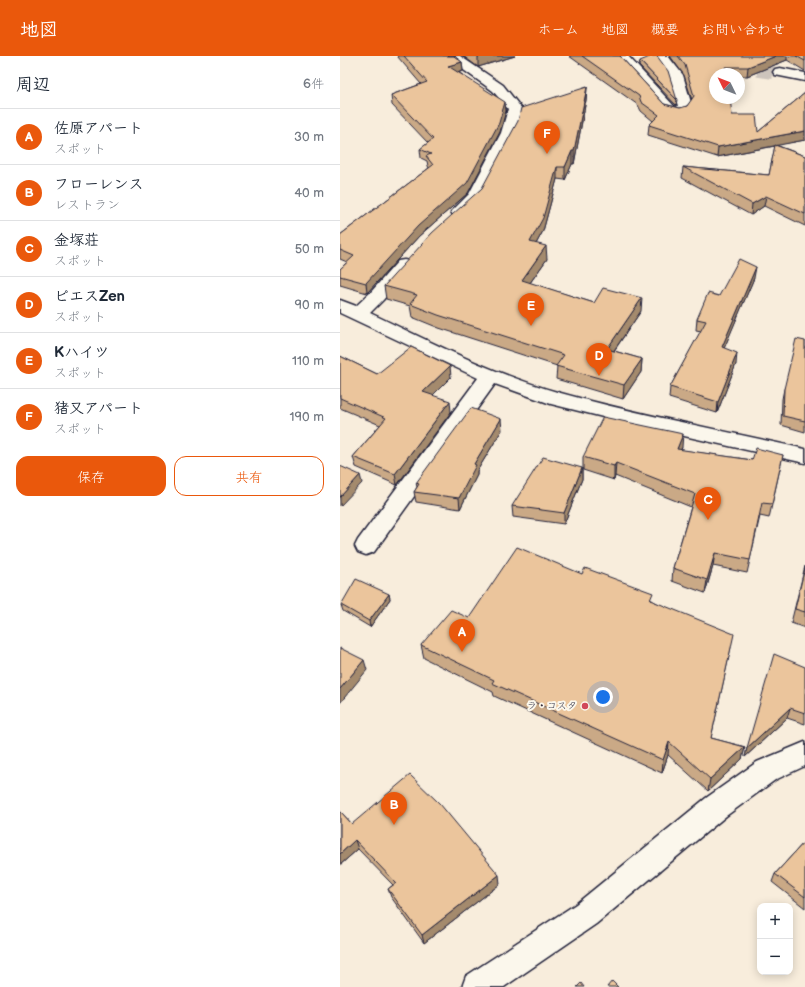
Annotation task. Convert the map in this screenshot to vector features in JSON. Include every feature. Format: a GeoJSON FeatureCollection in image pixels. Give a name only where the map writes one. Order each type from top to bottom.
{"type":"FeatureCollection","features":[{"type":"Feature","properties":{"kind":"street"},"geometry":{"type":"LineString","coordinates":[[448,221],[476,197],[509,133],[515,109],[498,88],[451,56]]}},
{"type":"Feature","properties":{"kind":"street"},"geometry":{"type":"LineString","coordinates":[[621,56],[669,110],[680,112],[685,106],[676,75],[661,56]]}},
{"type":"Feature","properties":{"kind":"street"},"geometry":{"type":"LineString","coordinates":[[780,72],[805,77]]}},
{"type":"Feature","properties":{"kind":"street"},"geometry":{"type":"LineString","coordinates":[[348,311],[377,296],[416,252]]}},
{"type":"Feature","properties":{"kind":"street"},"geometry":{"type":"LineString","coordinates":[[348,311],[475,370],[551,397],[635,418],[805,456]]}},
{"type":"Feature","properties":{"kind":"street"},"geometry":{"type":"LineString","coordinates":[[366,546],[491,375]]}},
{"type":"Feature","properties":{"kind":"street"},"geometry":{"type":"LineString","coordinates":[[477,987],[586,914],[716,806],[766,771],[805,754]]}},
{"type":"Feature","properties":{"kind":"building"},"geometry":{"type":"Polygon","coordinates":[[[404,56],[454,56],[462,62],[448,66],[505,102],[499,123],[467,183],[418,226],[366,283],[340,276],[340,269],[354,256],[340,250],[340,235],[433,165],[426,156],[431,154],[420,149],[433,139],[391,95],[427,82],[404,56]]]}},
{"type":"Feature","properties":{"kind":"building"},"geometry":{"type":"Polygon","coordinates":[[[582,56],[620,56],[664,104],[680,108],[687,106],[694,96],[685,65],[678,56],[776,56],[748,67],[709,68],[709,104],[731,104],[732,115],[756,115],[758,132],[805,93],[805,131],[718,147],[649,125],[659,115],[641,102],[639,96],[582,56]]]}},
{"type":"Feature","properties":{"kind":"building"},"geometry":{"type":"Polygon","coordinates":[[[652,56],[657,56],[668,71],[677,100],[640,61],[652,56]]]}},
{"type":"Feature","properties":{"kind":"building"},"geometry":{"type":"Polygon","coordinates":[[[796,56],[805,56],[805,61],[796,56]]]}},
{"type":"Feature","properties":{"kind":"building"},"geometry":{"type":"Polygon","coordinates":[[[587,87],[574,151],[572,151],[565,167],[557,167],[543,218],[530,242],[546,246],[522,280],[594,303],[603,288],[642,298],[607,349],[642,359],[624,385],[556,366],[564,355],[438,315],[410,304],[417,295],[384,286],[432,233],[482,188],[518,121],[521,108],[587,87]]]}},
{"type":"Feature","properties":{"kind":"building"},"geometry":{"type":"Polygon","coordinates":[[[775,145],[805,156],[805,214],[766,196],[752,204],[683,167],[769,175],[775,145]]]}},
{"type":"Feature","properties":{"kind":"building"},"geometry":{"type":"Polygon","coordinates":[[[739,259],[756,267],[722,347],[737,353],[718,402],[670,387],[706,321],[697,319],[708,293],[719,296],[739,259]]]}},
{"type":"Feature","properties":{"kind":"building"},"geometry":{"type":"Polygon","coordinates":[[[796,339],[805,341],[805,421],[783,416],[784,389],[796,339]]]}},
{"type":"Feature","properties":{"kind":"building"},"geometry":{"type":"Polygon","coordinates":[[[411,347],[450,366],[423,392],[450,401],[395,474],[353,457],[386,418],[340,398],[340,356],[377,374],[411,347]]]}},
{"type":"Feature","properties":{"kind":"building"},"geometry":{"type":"Polygon","coordinates":[[[471,408],[501,419],[474,464],[476,465],[459,498],[414,492],[419,484],[416,483],[471,408]]]}},
{"type":"Feature","properties":{"kind":"building"},"geometry":{"type":"Polygon","coordinates":[[[603,417],[683,434],[677,449],[752,460],[756,448],[783,455],[772,504],[762,503],[750,560],[715,553],[707,580],[673,568],[695,494],[616,463],[614,466],[583,457],[603,417]]]}},
{"type":"Feature","properties":{"kind":"building"},"geometry":{"type":"Polygon","coordinates":[[[543,457],[582,468],[564,513],[512,506],[543,457]]]}},
{"type":"Feature","properties":{"kind":"building"},"geometry":{"type":"Polygon","coordinates":[[[340,466],[360,475],[340,497],[340,466]]]}},
{"type":"Feature","properties":{"kind":"building"},"geometry":{"type":"Polygon","coordinates":[[[517,547],[582,574],[585,568],[653,593],[650,600],[734,634],[711,738],[745,747],[710,779],[669,742],[663,760],[492,683],[494,680],[421,645],[451,610],[469,618],[517,547]]]}},
{"type":"Feature","properties":{"kind":"building"},"geometry":{"type":"Polygon","coordinates":[[[805,567],[805,612],[795,609],[805,567]]]}},
{"type":"Feature","properties":{"kind":"building"},"geometry":{"type":"Polygon","coordinates":[[[356,579],[389,594],[369,621],[341,605],[356,579]]]}},
{"type":"Feature","properties":{"kind":"building"},"geometry":{"type":"Polygon","coordinates":[[[340,648],[364,660],[340,689],[340,648]]]}},
{"type":"Feature","properties":{"kind":"building"},"geometry":{"type":"Polygon","coordinates":[[[774,654],[805,667],[805,713],[790,708],[747,748],[774,654]]]}},
{"type":"Feature","properties":{"kind":"building"},"geometry":{"type":"Polygon","coordinates":[[[410,775],[440,804],[499,875],[422,935],[388,889],[396,883],[355,840],[340,854],[340,811],[352,824],[410,775]]]}},
{"type":"Feature","properties":{"kind":"building"},"geometry":{"type":"Polygon","coordinates":[[[805,841],[805,897],[775,874],[805,841]]]}},
{"type":"Feature","properties":{"kind":"building"},"geometry":{"type":"Polygon","coordinates":[[[612,981],[618,987],[607,987],[612,981]]]}},
{"type":"Feature","properties":{"kind":"building"},"geometry":{"type":"Polygon","coordinates":[[[581,983],[584,987],[577,987],[581,983]]]}},
{"type":"Feature","properties":{"kind":"tunnel"},"geometry":{"type":"LineString","coordinates":[[734,65],[780,72]]}},
{"type":"Feature","properties":{"kind":"place","name":"猪又アパート"},"geometry":{"type":"Point","coordinates":[547,154]}},
{"type":"Feature","properties":{"kind":"place","name":"Kハイツ"},"geometry":{"type":"Point","coordinates":[531,326]}},
{"type":"Feature","properties":{"kind":"place","name":"ピエスZen"},"geometry":{"type":"Point","coordinates":[599,376]}},
{"type":"Feature","properties":{"kind":"place","name":"金塚荘"},"geometry":{"type":"Point","coordinates":[708,520]}},
{"type":"Feature","properties":{"kind":"place","name":"佐原アパート"},"geometry":{"type":"Point","coordinates":[462,652]}},
{"type":"Feature","properties":{"kind":"place","name":"ラ・コスタ"},"geometry":{"type":"Point","coordinates":[585,706]}},
{"type":"Feature","properties":{"kind":"place","name":"フローレンス"},"geometry":{"type":"Point","coordinates":[394,825]}}]}
